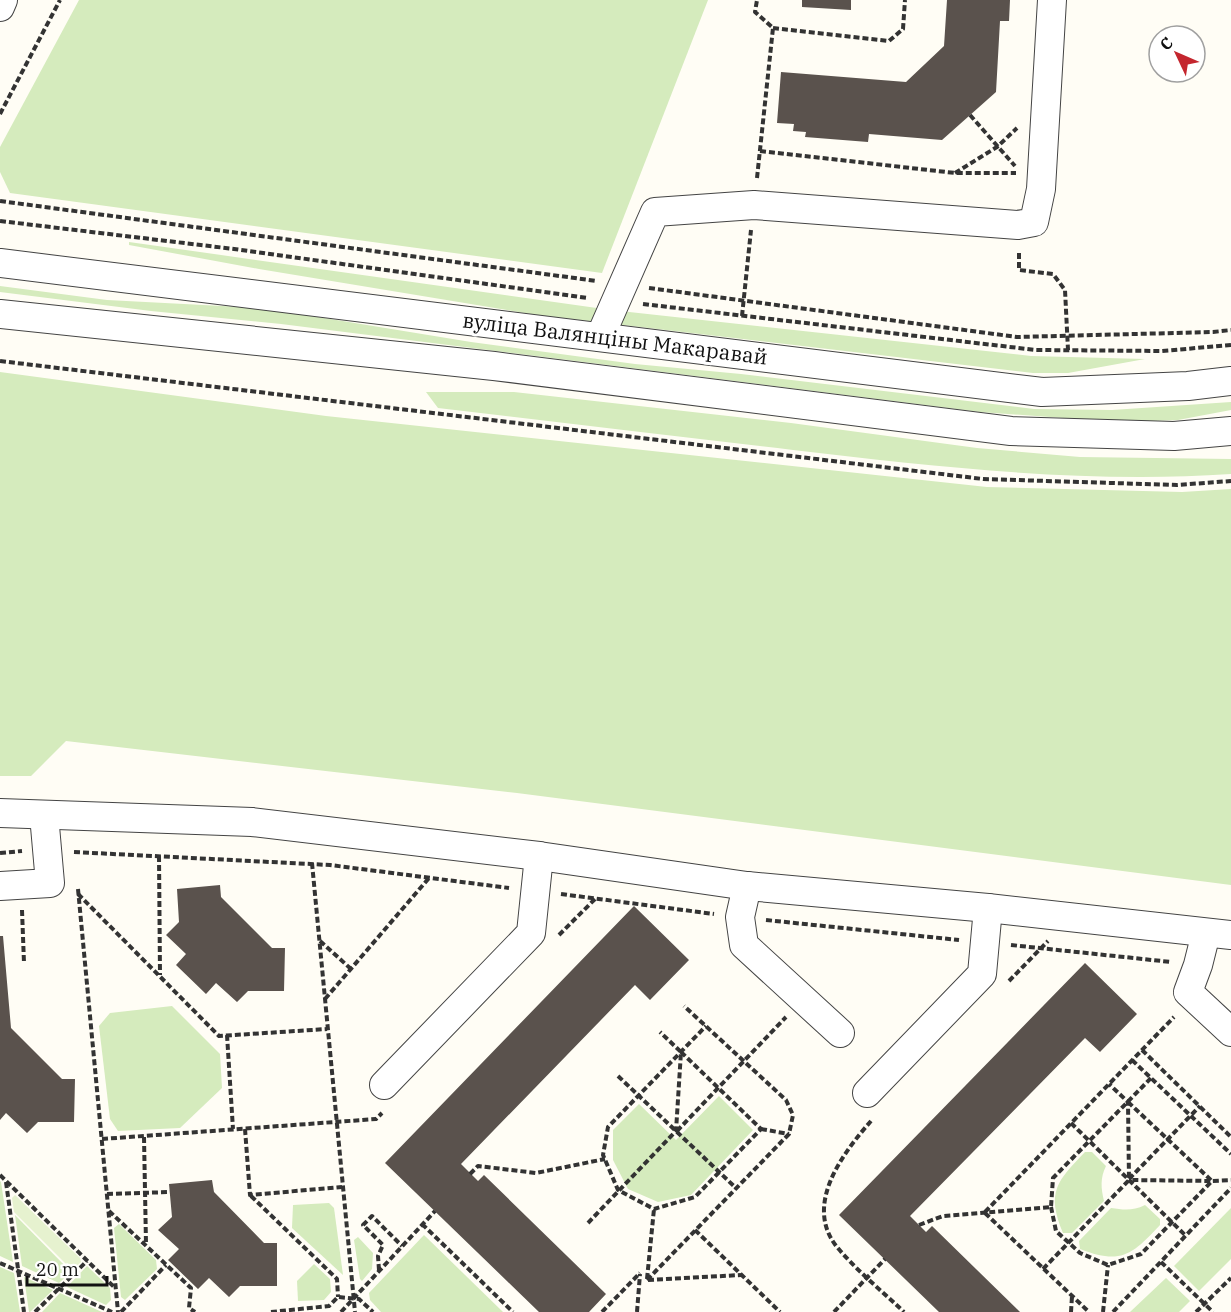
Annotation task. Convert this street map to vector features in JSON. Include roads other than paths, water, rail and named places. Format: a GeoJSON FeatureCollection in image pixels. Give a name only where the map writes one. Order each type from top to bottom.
{"type":"FeatureCollection","features":[{"type":"Feature","properties":{"kind":"street"},"geometry":{"type":"LineString","coordinates":[[0,7],[3,0]]}},
{"type":"Feature","properties":{"kind":"street"},"geometry":{"type":"LineString","coordinates":[[600,337],[654,212],[754,205],[1018,225],[1034,222],[1041,189],[1052,0]]}},
{"type":"Feature","properties":{"kind":"street","name":"вуліца Валянціны Макаравай"},"geometry":{"type":"LineString","coordinates":[[0,263],[1042,392],[1188,386],[1231,381]]}},
{"type":"Feature","properties":{"kind":"street","name":"вуліца Валянціны Макаравай"},"geometry":{"type":"LineString","coordinates":[[0,314],[494,366],[1011,431],[1174,436],[1231,431]]}},
{"type":"Feature","properties":{"kind":"street"},"geometry":{"type":"LineString","coordinates":[[0,813],[252,822],[539,856],[747,886],[988,908],[1219,934],[1198,964],[1188,992],[1231,1032]]}},
{"type":"Feature","properties":{"kind":"street"},"geometry":{"type":"LineString","coordinates":[[11,885],[50,883],[61,851],[44,815]]}},
{"type":"Feature","properties":{"kind":"street"},"geometry":{"type":"LineString","coordinates":[[384,1084],[531,933],[539,856]]}},
{"type":"Feature","properties":{"kind":"street"},"geometry":{"type":"LineString","coordinates":[[747,886],[740,917],[744,945],[840,1033]]}},
{"type":"Feature","properties":{"kind":"street"},"geometry":{"type":"LineString","coordinates":[[870,1106],[982,974],[988,908]]}}]}
